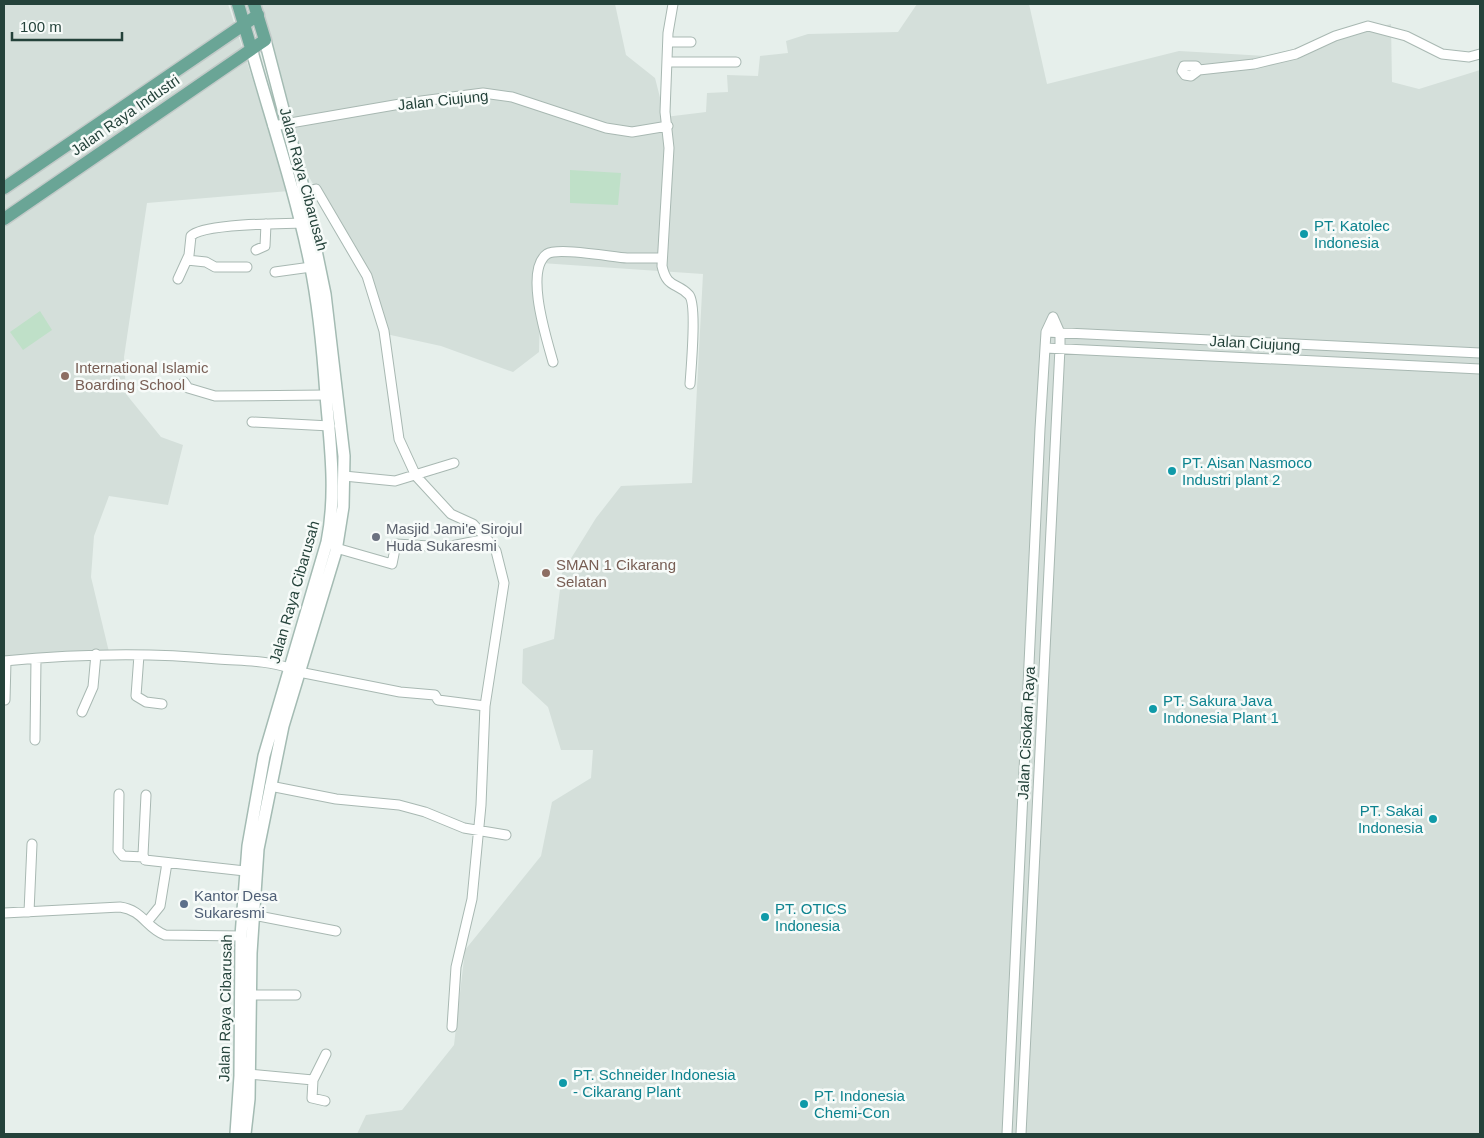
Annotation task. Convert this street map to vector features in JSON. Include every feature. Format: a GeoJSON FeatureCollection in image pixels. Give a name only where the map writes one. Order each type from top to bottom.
{"type":"FeatureCollection","features":[{"type":"Feature","properties":{"kind":"main road","name":"Jalan Raya Cibarusah"},"geometry":{"type":"LineString","coordinates":[[238,4],[250,48]]}},
{"type":"Feature","properties":{"kind":"main road","name":"Jalan Raya Cibarusah"},"geometry":{"type":"LineString","coordinates":[[256,9],[265,40]]}},
{"type":"Feature","properties":{"kind":"main road","name":"Jalan Raya Industri"},"geometry":{"type":"LineString","coordinates":[[4,188],[244,23],[256,9]]}},
{"type":"Feature","properties":{"kind":"main road","name":"Jalan Raya Industri"},"geometry":{"type":"LineString","coordinates":[[4,219],[250,48],[265,40]]}},
{"type":"Feature","properties":{"kind":"street"},"geometry":{"type":"LineString","coordinates":[[672,4],[668,20],[665,112],[669,148],[662,258],[663,272],[668,281],[689,295],[692,300],[694,318],[690,384]]}},
{"type":"Feature","properties":{"kind":"street"},"geometry":{"type":"LineString","coordinates":[[1199,70],[1254,64],[1296,54],[1335,36],[1368,26],[1406,36],[1442,54],[1469,57],[1480,54]]}},
{"type":"Feature","properties":{"kind":"street","name":"Jalan Raya Cibarusah"},"geometry":{"type":"LineString","coordinates":[[245,1134],[249,1074],[250,916],[245,871],[264,756],[336,548],[335,532],[340,483],[340,415],[325,294],[304,192],[265,40]]}},
{"type":"Feature","properties":{"kind":"street"},"geometry":{"type":"LineString","coordinates":[[668,42],[691,42]]}},
{"type":"Feature","properties":{"kind":"street","name":"Jalan Raya Cibarusah"},"geometry":{"type":"LineString","coordinates":[[250,48],[301,223],[311,268],[330,426],[340,483]]}},
{"type":"Feature","properties":{"kind":"street"},"geometry":{"type":"LineString","coordinates":[[668,62],[736,62]]}},
{"type":"Feature","properties":{"kind":"street","name":"Jalan Ciujung"},"geometry":{"type":"LineString","coordinates":[[273,126],[406,103],[483,93],[512,97],[606,128],[632,132],[668,126]]}},
{"type":"Feature","properties":{"kind":"street"},"geometry":{"type":"LineString","coordinates":[[304,192],[316,189],[366,276],[384,331],[399,439],[416,476],[451,514],[473,524],[487,539],[496,551],[504,583],[485,706],[479,832],[471,904],[456,967],[452,1027]]}},
{"type":"Feature","properties":{"kind":"street"},"geometry":{"type":"LineString","coordinates":[[178,280],[187,260],[192,236],[198,231],[266,224],[301,223]]}},
{"type":"Feature","properties":{"kind":"street"},"geometry":{"type":"LineString","coordinates":[[256,250],[261,250],[266,244],[266,224]]}},
{"type":"Feature","properties":{"kind":"street"},"geometry":{"type":"LineString","coordinates":[[553,362],[540,317],[539,288],[541,262],[548,253],[562,251],[628,258],[662,258]]}},
{"type":"Feature","properties":{"kind":"street"},"geometry":{"type":"LineString","coordinates":[[187,260],[206,262],[216,266],[248,267]]}},
{"type":"Feature","properties":{"kind":"street"},"geometry":{"type":"LineString","coordinates":[[275,272],[311,268]]}},
{"type":"Feature","properties":{"kind":"street"},"geometry":{"type":"LineString","coordinates":[[1046,332],[1053,317],[1060,333]]}},
{"type":"Feature","properties":{"kind":"street","name":"Jalan Ciujung"},"geometry":{"type":"LineString","coordinates":[[1046,332],[1480,353]]}},
{"type":"Feature","properties":{"kind":"street","name":"Jalan Cisokan Raya"},"geometry":{"type":"LineString","coordinates":[[1007,1134],[1046,332]]}},
{"type":"Feature","properties":{"kind":"street","name":"Jalan Cisokan Raya"},"geometry":{"type":"LineString","coordinates":[[1020,1134],[1060,333]]}},
{"type":"Feature","properties":{"kind":"street"},"geometry":{"type":"LineString","coordinates":[[1045,348],[1480,369]]}},
{"type":"Feature","properties":{"kind":"street"},"geometry":{"type":"LineString","coordinates":[[184,382],[188,388],[214,396],[326,395]]}},
{"type":"Feature","properties":{"kind":"street"},"geometry":{"type":"LineString","coordinates":[[252,422],[330,426]]}},
{"type":"Feature","properties":{"kind":"street"},"geometry":{"type":"LineString","coordinates":[[340,483],[389,481],[416,476],[454,463]]}},
{"type":"Feature","properties":{"kind":"street","name":"Jalan Raya Cibarusah"},"geometry":{"type":"LineString","coordinates":[[236,1134],[240,1076],[241,936],[250,916],[258,849],[294,670],[335,532]]}},
{"type":"Feature","properties":{"kind":"street"},"geometry":{"type":"LineString","coordinates":[[336,548],[392,564],[396,544],[446,547],[487,539]]}},
{"type":"Feature","properties":{"kind":"street"},"geometry":{"type":"LineString","coordinates":[[82,712],[93,687],[96,654]]}},
{"type":"Feature","properties":{"kind":"street"},"geometry":{"type":"LineString","coordinates":[[5,700],[5,661],[63,655],[181,654],[267,662],[294,670],[400,692],[429,693],[435,695],[438,700],[485,706]]}},
{"type":"Feature","properties":{"kind":"street"},"geometry":{"type":"LineString","coordinates":[[139,655],[136,696],[146,702],[162,704]]}},
{"type":"Feature","properties":{"kind":"street"},"geometry":{"type":"LineString","coordinates":[[35,740],[36,659]]}},
{"type":"Feature","properties":{"kind":"street"},"geometry":{"type":"LineString","coordinates":[[270,786],[336,799],[414,808],[479,832],[506,835]]}},
{"type":"Feature","properties":{"kind":"street"},"geometry":{"type":"LineString","coordinates":[[119,794],[118,850],[123,856],[144,856]]}},
{"type":"Feature","properties":{"kind":"street"},"geometry":{"type":"LineString","coordinates":[[146,795],[145,860],[245,871]]}},
{"type":"Feature","properties":{"kind":"street"},"geometry":{"type":"LineString","coordinates":[[29,912],[32,844]]}},
{"type":"Feature","properties":{"kind":"street"},"geometry":{"type":"LineString","coordinates":[[148,922],[160,906],[167,863]]}},
{"type":"Feature","properties":{"kind":"street"},"geometry":{"type":"LineString","coordinates":[[4,913],[120,908],[136,911],[165,935],[241,936]]}},
{"type":"Feature","properties":{"kind":"street"},"geometry":{"type":"LineString","coordinates":[[250,916],[336,931]]}},
{"type":"Feature","properties":{"kind":"street"},"geometry":{"type":"LineString","coordinates":[[250,995],[296,995]]}},
{"type":"Feature","properties":{"kind":"street"},"geometry":{"type":"LineString","coordinates":[[324,1101],[312,1098],[313,1080],[326,1054]]}},
{"type":"Feature","properties":{"kind":"street"},"geometry":{"type":"LineString","coordinates":[[249,1074],[313,1080]]}},
{"type":"Feature","properties":{"kind":"shaded area"},"geometry":{"type":"Polygon","coordinates":[[[4,4],[228,4],[289,191],[147,203],[124,357],[126,394],[161,437],[183,445],[168,505],[109,496],[94,536],[91,577],[109,652],[4,661],[4,4]]]}},
{"type":"Feature","properties":{"kind":"shaded area"},"geometry":{"type":"Polygon","coordinates":[[[259,4],[615,4],[626,55],[655,78],[665,117],[706,112],[707,93],[728,92],[727,75],[758,76],[760,56],[788,53],[786,41],[808,34],[898,32],[917,4],[1029,4],[1047,84],[1179,51],[1266,56],[1391,24],[1392,82],[1419,89],[1480,70],[1480,1134],[357,1134],[366,1115],[402,1110],[454,1045],[465,950],[541,856],[552,802],[591,778],[593,750],[561,750],[548,707],[522,683],[523,649],[554,639],[562,573],[596,518],[621,486],[692,483],[703,274],[541,263],[539,352],[513,372],[441,346],[386,334],[367,276],[309,177],[259,4]]]}},
{"type":"Feature","properties":{"kind":"green space"},"geometry":{"type":"Polygon","coordinates":[[[570,170],[621,173],[618,205],[570,203],[570,170]]]}},
{"type":"Feature","properties":{"kind":"green space"},"geometry":{"type":"Polygon","coordinates":[[[40,311],[52,330],[23,350],[10,332],[40,311]]]}},
{"type":"Feature","properties":{"kind":"place","name":"PT. Katolec Indonesia"},"geometry":{"type":"Point","coordinates":[1304,234]}},
{"type":"Feature","properties":{"kind":"place","name":"International Islamic Boarding School"},"geometry":{"type":"Point","coordinates":[65,376]}},
{"type":"Feature","properties":{"kind":"place","name":"PT. Aisan Nasmoco Industri plant 2"},"geometry":{"type":"Point","coordinates":[1172,471]}},
{"type":"Feature","properties":{"kind":"place","name":"Masjid Jami'e Sirojul Huda Sukaresmi"},"geometry":{"type":"Point","coordinates":[376,537]}},
{"type":"Feature","properties":{"kind":"place","name":"SMAN 1 Cikarang Selatan"},"geometry":{"type":"Point","coordinates":[546,573]}},
{"type":"Feature","properties":{"kind":"place","name":"PT. Sakura Java Indonesia Plant 1"},"geometry":{"type":"Point","coordinates":[1153,709]}},
{"type":"Feature","properties":{"kind":"place","name":"PT. Sakai Indonesia"},"geometry":{"type":"Point","coordinates":[1433,819]}},
{"type":"Feature","properties":{"kind":"place","name":"Kantor Desa Sukaresmi"},"geometry":{"type":"Point","coordinates":[184,904]}},
{"type":"Feature","properties":{"kind":"place","name":"PT. OTICS Indonesia"},"geometry":{"type":"Point","coordinates":[765,917]}},
{"type":"Feature","properties":{"kind":"place","name":"PT. Schneider Indonesia - Cikarang Plant"},"geometry":{"type":"Point","coordinates":[563,1083]}},
{"type":"Feature","properties":{"kind":"place","name":"PT. Indonesia Chemi-Con"},"geometry":{"type":"Point","coordinates":[804,1104]}}]}
